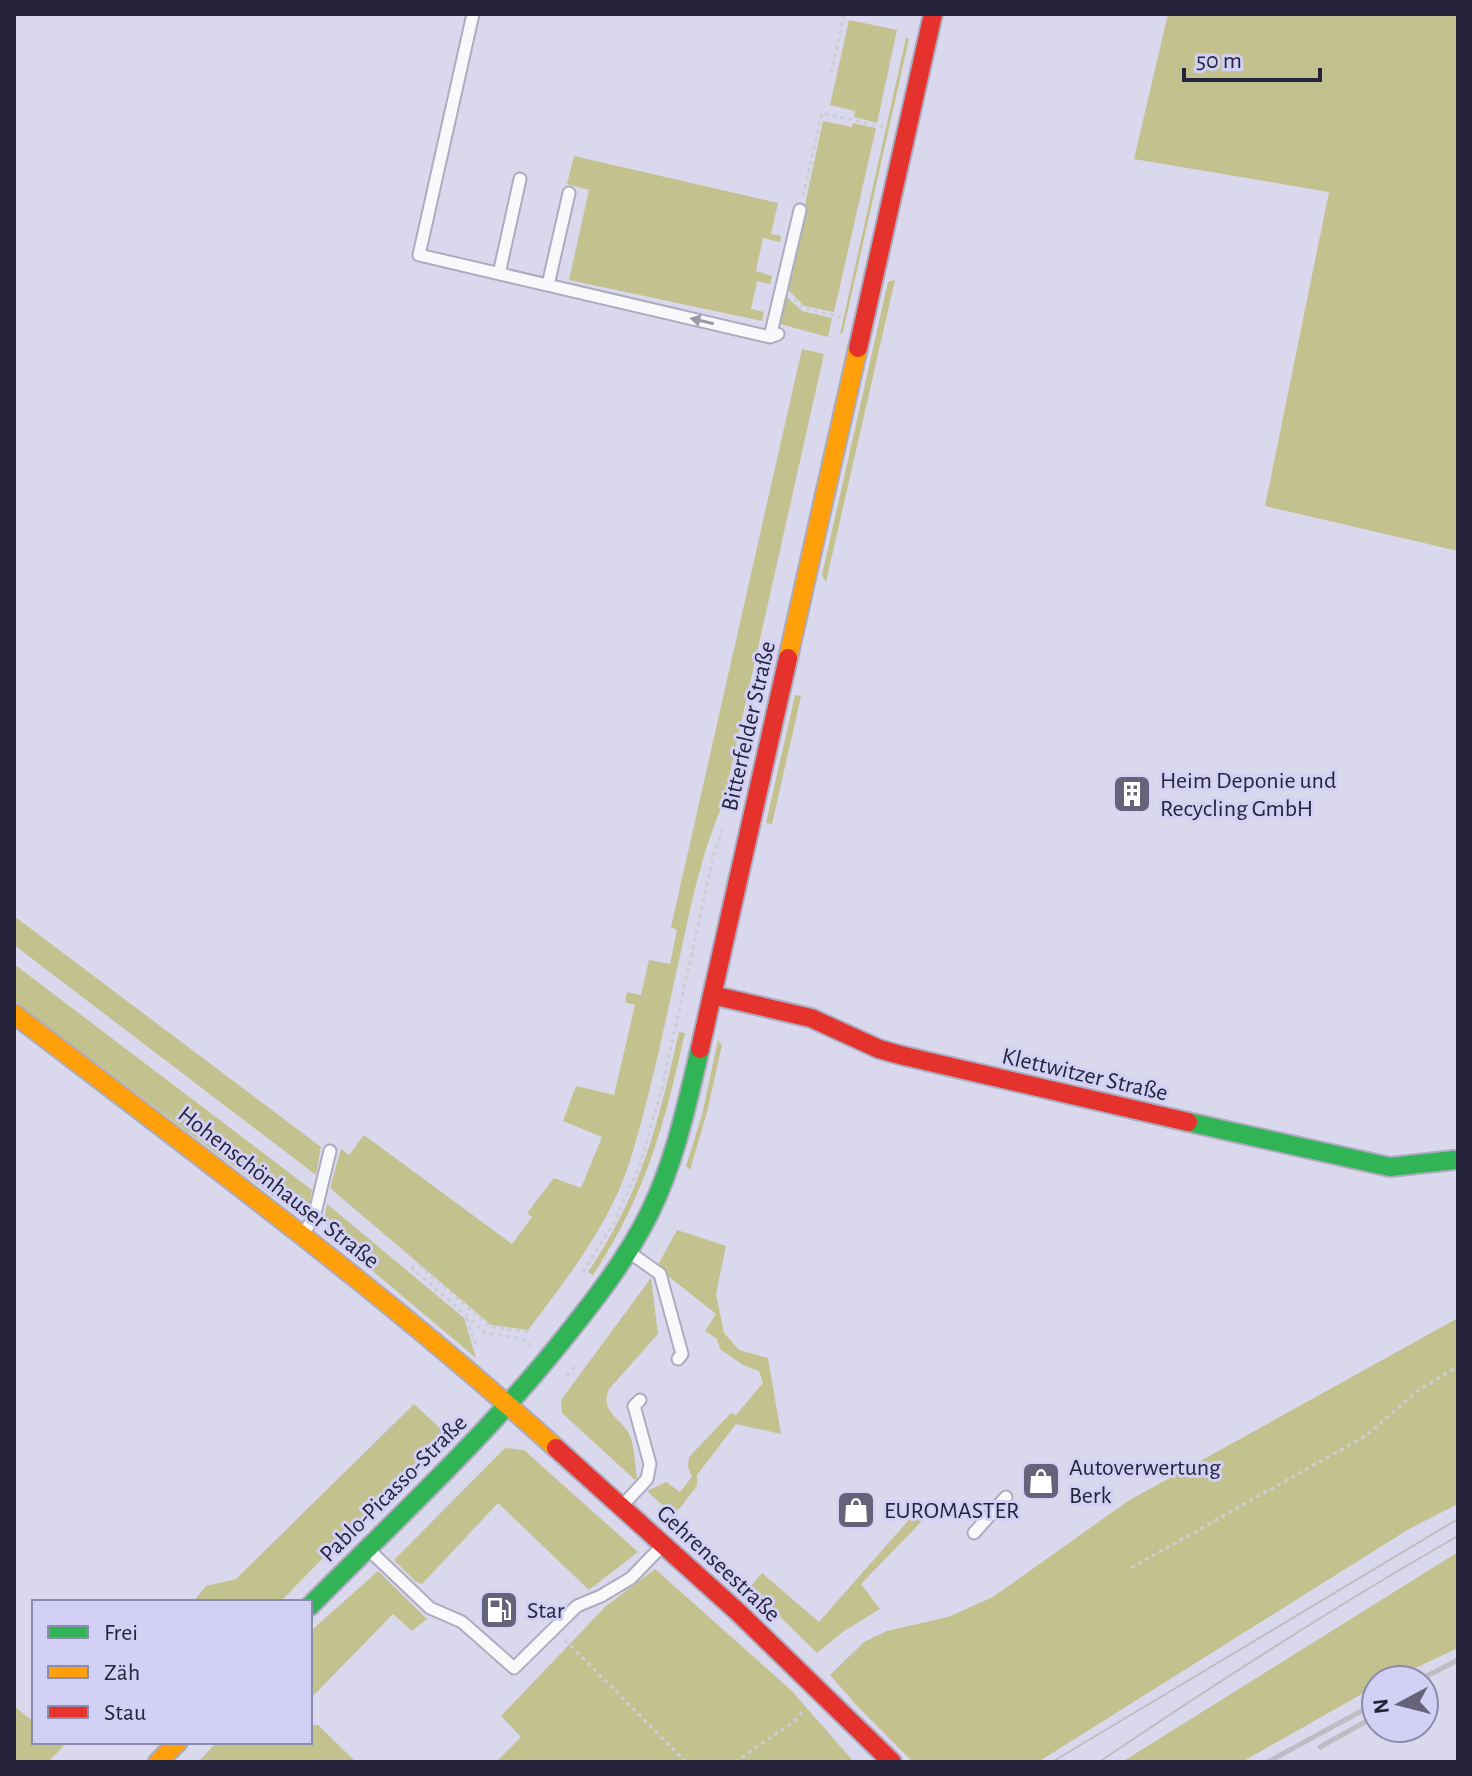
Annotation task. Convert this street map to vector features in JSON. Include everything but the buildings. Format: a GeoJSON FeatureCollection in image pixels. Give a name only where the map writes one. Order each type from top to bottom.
{"type":"FeatureCollection","features":[{"type":"Feature","properties":{"kind":"main road","name":"Bitterfelder Straße"},"geometry":{"type":"LineString","coordinates":[[509,1404],[559,1346],[628,1251],[651,1210],[674,1151],[712,995],[933,14]]}},
{"type":"Feature","properties":{"kind":"main road","name":"Klettwitzer Straße"},"geometry":{"type":"LineString","coordinates":[[712,995],[811,1018],[879,1049],[900,1055],[1343,1158],[1390,1167],[1456,1162]]}},
{"type":"Feature","properties":{"kind":"main road","name":"Hohenschönhauser Straße"},"geometry":{"type":"LineString","coordinates":[[14,1014],[303,1234],[509,1404]]}},
{"type":"Feature","properties":{"kind":"main road","name":"Gehrenseestraße"},"geometry":{"type":"LineString","coordinates":[[509,1404],[739,1613],[892,1762]]}},
{"type":"Feature","properties":{"kind":"main road","name":"Pablo-Picasso-Straße"},"geometry":{"type":"LineString","coordinates":[[312,1604],[509,1404]]}},
{"type":"Feature","properties":{"kind":"main road"},"geometry":{"type":"LineString","coordinates":[[158,1762],[176,1744]]}},
{"type":"Feature","properties":{"kind":"lane"},"geometry":{"type":"LineString","coordinates":[[473,14],[419,255],[774,336],[800,210]]}},
{"type":"Feature","properties":{"kind":"lane"},"geometry":{"type":"LineString","coordinates":[[499,274],[520,179]]}},
{"type":"Feature","properties":{"kind":"lane"},"geometry":{"type":"LineString","coordinates":[[548,285],[569,193]]}},
{"type":"Feature","properties":{"kind":"lane"},"geometry":{"type":"LineString","coordinates":[[303,1234],[314,1217],[330,1151]]}},
{"type":"Feature","properties":{"kind":"lane"},"geometry":{"type":"LineString","coordinates":[[628,1251],[660,1274],[682,1354],[678,1359]]}},
{"type":"Feature","properties":{"kind":"lane"},"geometry":{"type":"LineString","coordinates":[[622,1506],[647,1479],[650,1464],[634,1406],[640,1400]]}},
{"type":"Feature","properties":{"kind":"lane"},"geometry":{"type":"LineString","coordinates":[[974,1533],[1006,1497]]}},
{"type":"Feature","properties":{"kind":"lane"},"geometry":{"type":"LineString","coordinates":[[367,1548],[430,1608],[462,1622],[514,1668],[577,1606],[631,1578],[663,1544]]}},
{"type":"Feature","properties":{"kind":"path"},"geometry":{"type":"LineString","coordinates":[[831,73],[844,14]]}},
{"type":"Feature","properties":{"kind":"path"},"geometry":{"type":"LineString","coordinates":[[800,210],[822,113],[884,127]]}},
{"type":"Feature","properties":{"kind":"path"},"geometry":{"type":"LineString","coordinates":[[811,310],[841,317]]}},
{"type":"Feature","properties":{"kind":"path"},"geometry":{"type":"LineString","coordinates":[[581,1276],[614,1223],[636,1176],[655,1115],[714,853],[724,827]]}},
{"type":"Feature","properties":{"kind":"path"},"geometry":{"type":"LineString","coordinates":[[696,905],[714,909]]}},
{"type":"Feature","properties":{"kind":"path"},"geometry":{"type":"LineString","coordinates":[[530,1332],[490,1327],[420,1266],[411,1267],[486,1333],[523,1339],[530,1345]]}},
{"type":"Feature","properties":{"kind":"path"},"geometry":{"type":"LineString","coordinates":[[465,1314],[481,1358]]}},
{"type":"Feature","properties":{"kind":"path"},"geometry":{"type":"LineString","coordinates":[[1131,1568],[1367,1435],[1416,1392],[1458,1366]]}},
{"type":"Feature","properties":{"kind":"path"},"geometry":{"type":"LineString","coordinates":[[554,1629],[686,1762]]}},
{"type":"Feature","properties":{"kind":"path"},"geometry":{"type":"LineString","coordinates":[[735,1762],[793,1722],[810,1703]]}},
{"type":"Feature","properties":{"kind":"shaded area"},"geometry":{"type":"Polygon","coordinates":[[[1168,14],[1458,14],[1458,551],[1265,506],[1329,192],[1134,159],[1168,14]]]}},
{"type":"Feature","properties":{"kind":"shaded area"},"geometry":{"type":"Polygon","coordinates":[[[849,20],[897,30],[877,123],[854,117],[855,111],[830,105],[849,20]]]}},
{"type":"Feature","properties":{"kind":"shaded area"},"geometry":{"type":"Polygon","coordinates":[[[906,38],[909,39],[843,332],[840,334],[906,38]]]}},
{"type":"Feature","properties":{"kind":"shaded area"},"geometry":{"type":"Polygon","coordinates":[[[823,121],[876,128],[834,312],[804,306],[787,289],[823,121]]]}},
{"type":"Feature","properties":{"kind":"shaded area"},"geometry":{"type":"Polygon","coordinates":[[[574,156],[778,203],[771,234],[781,236],[780,242],[763,238],[756,271],[772,276],[770,284],[757,281],[751,309],[764,312],[762,321],[569,280],[589,190],[567,184],[574,156]]]}},
{"type":"Feature","properties":{"kind":"shaded area"},"geometry":{"type":"Polygon","coordinates":[[[895,280],[826,582],[822,575],[888,282],[895,280]]]}},
{"type":"Feature","properties":{"kind":"shaded area"},"geometry":{"type":"Polygon","coordinates":[[[786,296],[802,311],[832,318],[828,337],[780,324],[786,296]]]}},
{"type":"Feature","properties":{"kind":"shaded area"},"geometry":{"type":"Polygon","coordinates":[[[802,349],[824,354],[723,804],[698,876],[651,1085],[629,1164],[598,1230],[528,1330],[491,1325],[330,1188],[341,1149],[349,1155],[364,1135],[512,1244],[532,1217],[527,1213],[554,1178],[581,1188],[602,1137],[563,1121],[576,1086],[614,1095],[635,1005],[625,1002],[627,992],[641,995],[649,960],[670,964],[677,930],[671,927],[802,349]]]}},
{"type":"Feature","properties":{"kind":"shaded area"},"geometry":{"type":"Polygon","coordinates":[[[795,695],[801,696],[772,824],[766,823],[795,695]]]}},
{"type":"Feature","properties":{"kind":"shaded area"},"geometry":{"type":"Polygon","coordinates":[[[14,916],[321,1147],[316,1175],[14,945],[14,916]]]}},
{"type":"Feature","properties":{"kind":"shaded area"},"geometry":{"type":"Polygon","coordinates":[[[14,964],[312,1190],[309,1206],[294,1212],[14,1001],[14,964]]]}},
{"type":"Feature","properties":{"kind":"shaded area"},"geometry":{"type":"Polygon","coordinates":[[[679,1032],[685,1033],[651,1158],[627,1216],[593,1275],[588,1272],[622,1214],[646,1156],[679,1032]]]}},
{"type":"Feature","properties":{"kind":"shaded area"},"geometry":{"type":"Polygon","coordinates":[[[718,1040],[722,1045],[690,1170],[686,1166],[702,1115],[718,1040]]]}},
{"type":"Feature","properties":{"kind":"shaded area"},"geometry":{"type":"Polygon","coordinates":[[[327,1204],[464,1318],[476,1358],[330,1235],[325,1216],[327,1204]]]}},
{"type":"Feature","properties":{"kind":"shaded area"},"geometry":{"type":"Polygon","coordinates":[[[677,1230],[726,1246],[716,1294],[724,1333],[739,1350],[768,1358],[781,1434],[736,1424],[697,1475],[697,1486],[679,1509],[670,1512],[647,1491],[666,1482],[680,1492],[692,1477],[688,1467],[689,1457],[731,1413],[736,1415],[763,1383],[759,1371],[743,1365],[720,1349],[717,1339],[705,1331],[716,1314],[668,1276],[659,1263],[677,1230]]]}},
{"type":"Feature","properties":{"kind":"shaded area"},"geometry":{"type":"Polygon","coordinates":[[[651,1278],[658,1334],[609,1389],[607,1398],[610,1411],[631,1439],[635,1480],[562,1413],[561,1400],[651,1278]]]}},
{"type":"Feature","properties":{"kind":"shaded area"},"geometry":{"type":"Polygon","coordinates":[[[1458,1318],[1458,1504],[1409,1529],[1038,1762],[913,1762],[830,1675],[864,1642],[887,1631],[948,1617],[993,1597],[1128,1501],[1458,1318]]]}},
{"type":"Feature","properties":{"kind":"shaded area"},"geometry":{"type":"Polygon","coordinates":[[[414,1404],[445,1433],[282,1600],[195,1600],[206,1586],[236,1579],[414,1404]]]}},
{"type":"Feature","properties":{"kind":"shaded area"},"geometry":{"type":"Polygon","coordinates":[[[505,1448],[524,1450],[638,1552],[589,1590],[498,1503],[422,1584],[415,1581],[394,1560],[505,1448]]]}},
{"type":"Feature","properties":{"kind":"shaded area"},"geometry":{"type":"Polygon","coordinates":[[[914,1514],[921,1522],[861,1584],[880,1609],[844,1631],[817,1653],[750,1587],[762,1573],[819,1622],[914,1514]]]}},
{"type":"Feature","properties":{"kind":"shaded area"},"geometry":{"type":"Polygon","coordinates":[[[1458,1552],[1458,1648],[1424,1664],[1360,1664],[1360,1695],[1242,1762],[1122,1762],[1458,1552]]]}},
{"type":"Feature","properties":{"kind":"shaded area"},"geometry":{"type":"Polygon","coordinates":[[[655,1569],[792,1691],[854,1762],[496,1762],[521,1737],[501,1716],[606,1606],[655,1569]]]}},
{"type":"Feature","properties":{"kind":"shaded area"},"geometry":{"type":"Polygon","coordinates":[[[378,1571],[427,1619],[412,1631],[393,1614],[312,1697],[313,1629],[378,1571]]]}},
{"type":"Feature","properties":{"kind":"shaded area"},"geometry":{"type":"Polygon","coordinates":[[[14,1706],[32,1720],[32,1744],[64,1746],[48,1762],[14,1762],[14,1706]]]}},
{"type":"Feature","properties":{"kind":"shaded area"},"geometry":{"type":"Polygon","coordinates":[[[312,1725],[318,1725],[356,1762],[198,1762],[215,1744],[312,1744],[312,1725]]]}},
{"type":"Feature","properties":{"kind":"tram line"},"geometry":{"type":"LineString","coordinates":[[1052,1762],[1458,1519]]}},
{"type":"Feature","properties":{"kind":"tram line"},"geometry":{"type":"LineString","coordinates":[[1099,1762],[1276,1646],[1458,1536]]}},
{"type":"Feature","properties":{"kind":"railway"},"geometry":{"type":"LineString","coordinates":[[1440,1669],[1458,1660]]}},
{"type":"Feature","properties":{"kind":"railway"},"geometry":{"type":"LineString","coordinates":[[1268,1762],[1360,1712]]}},
{"type":"Feature","properties":{"kind":"railway"},"geometry":{"type":"LineString","coordinates":[[1320,1747],[1360,1725]]}},
{"type":"Feature","properties":{"kind":"traffic: fast"},"geometry":{"type":"LineString","coordinates":[[312,1604],[502,1411],[609,1279],[641,1229],[667,1173],[700,1049]]}},
{"type":"Feature","properties":{"kind":"traffic: fast"},"geometry":{"type":"LineString","coordinates":[[1188,1122],[1390,1167],[1454,1160]]}},
{"type":"Feature","properties":{"kind":"traffic: slow"},"geometry":{"type":"LineString","coordinates":[[788,658],[858,348]]}},
{"type":"Feature","properties":{"kind":"traffic: slow"},"geometry":{"type":"LineString","coordinates":[[14,1014],[357,1279],[556,1448]]}},
{"type":"Feature","properties":{"kind":"traffic: slow"},"geometry":{"type":"LineString","coordinates":[[158,1762],[176,1744]]}},
{"type":"Feature","properties":{"kind":"traffic: jam"},"geometry":{"type":"LineString","coordinates":[[858,348],[933,14]]}},
{"type":"Feature","properties":{"kind":"traffic: jam"},"geometry":{"type":"LineString","coordinates":[[700,1049],[788,658]]}},
{"type":"Feature","properties":{"kind":"traffic: jam"},"geometry":{"type":"LineString","coordinates":[[712,995],[811,1018],[879,1049],[900,1055],[1188,1122]]}},
{"type":"Feature","properties":{"kind":"traffic: jam"},"geometry":{"type":"LineString","coordinates":[[556,1448],[739,1613],[892,1762]]}},
{"type":"Feature","properties":{"kind":"place","name":"Heim Deponie und Recycling GmbH"},"geometry":{"type":"Point","coordinates":[1132,794]}},
{"type":"Feature","properties":{"kind":"place","name":"Autoverwertung Berk"},"geometry":{"type":"Point","coordinates":[1041,1481]}},
{"type":"Feature","properties":{"kind":"place","name":"EUROMASTER"},"geometry":{"type":"Point","coordinates":[856,1510]}},
{"type":"Feature","properties":{"kind":"place","name":"Star"},"geometry":{"type":"Point","coordinates":[499,1610]}}]}
